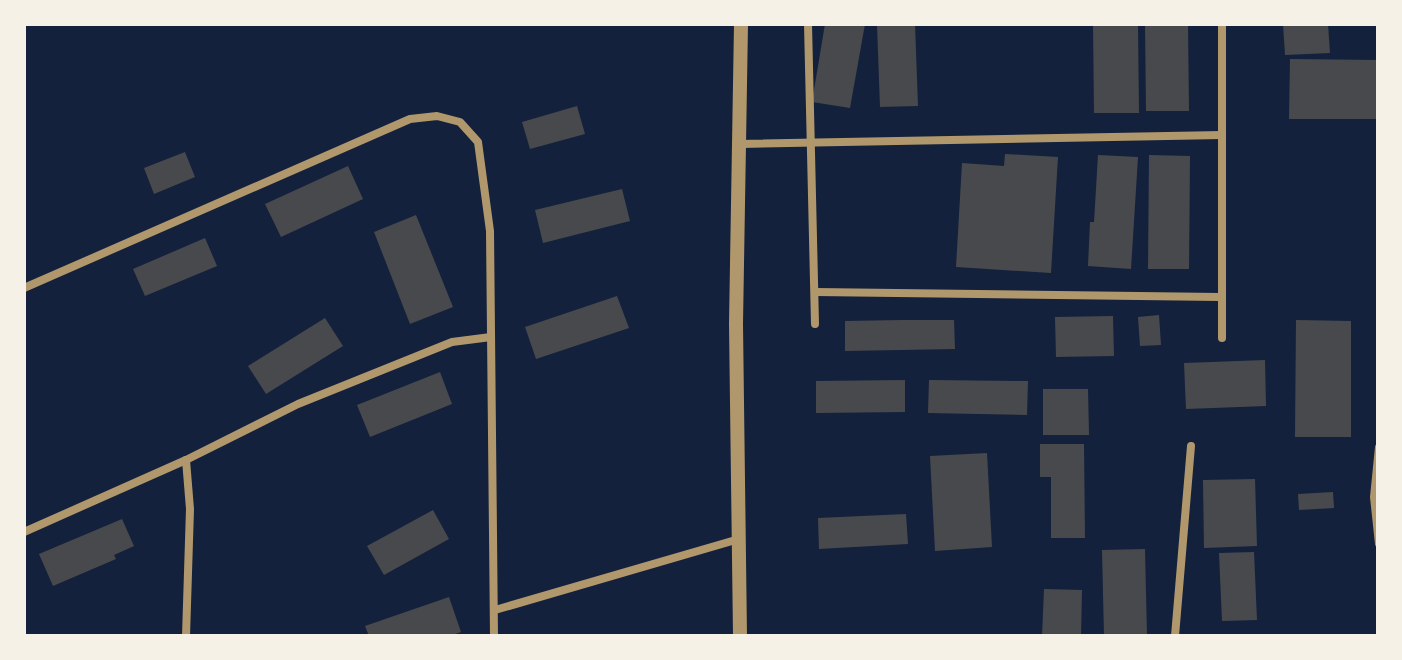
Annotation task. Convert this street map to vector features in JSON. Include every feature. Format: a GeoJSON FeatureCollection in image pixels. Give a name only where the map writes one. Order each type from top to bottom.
{"type":"FeatureCollection","features":[{"type":"Feature","properties":{"kind":"street"},"geometry":{"type":"LineString","coordinates":[[740,636],[736,324],[741,24]]}},
{"type":"Feature","properties":{"kind":"street"},"geometry":{"type":"LineString","coordinates":[[808,24],[815,324]]}},
{"type":"Feature","properties":{"kind":"street"},"geometry":{"type":"LineString","coordinates":[[1222,24],[1222,338]]}},
{"type":"Feature","properties":{"kind":"street"},"geometry":{"type":"LineString","coordinates":[[24,288],[410,119],[437,116],[460,122],[478,142],[490,231],[494,636]]}},
{"type":"Feature","properties":{"kind":"street"},"geometry":{"type":"LineString","coordinates":[[740,144],[1222,135]]}},
{"type":"Feature","properties":{"kind":"street"},"geometry":{"type":"LineString","coordinates":[[815,292],[1220,297]]}},
{"type":"Feature","properties":{"kind":"street"},"geometry":{"type":"LineString","coordinates":[[24,532],[186,460],[298,404],[452,342],[491,337]]}},
{"type":"Feature","properties":{"kind":"street"},"geometry":{"type":"LineString","coordinates":[[1175,636],[1191,446]]}},
{"type":"Feature","properties":{"kind":"street"},"geometry":{"type":"LineString","coordinates":[[186,460],[190,509],[186,636]]}},
{"type":"Feature","properties":{"kind":"street"},"geometry":{"type":"LineString","coordinates":[[495,610],[740,539]]}},
{"type":"Feature","properties":{"kind":"lane"},"geometry":{"type":"LineString","coordinates":[[1378,447],[1373,497],[1378,544]]}},
{"type":"Feature","properties":{"kind":"building"},"geometry":{"type":"Polygon","coordinates":[[[825,24],[865,24],[850,108],[812,102],[825,24]]]}},
{"type":"Feature","properties":{"kind":"building"},"geometry":{"type":"Polygon","coordinates":[[[877,24],[915,24],[918,106],[880,107],[877,24]]]}},
{"type":"Feature","properties":{"kind":"building"},"geometry":{"type":"Polygon","coordinates":[[[1093,24],[1138,24],[1139,113],[1094,113],[1093,24]]]}},
{"type":"Feature","properties":{"kind":"building"},"geometry":{"type":"Polygon","coordinates":[[[1145,24],[1188,24],[1189,111],[1146,111],[1145,24]]]}},
{"type":"Feature","properties":{"kind":"building"},"geometry":{"type":"Polygon","coordinates":[[[1283,24],[1328,24],[1330,53],[1285,55],[1283,24]]]}},
{"type":"Feature","properties":{"kind":"building"},"geometry":{"type":"Polygon","coordinates":[[[1290,59],[1378,60],[1378,119],[1289,119],[1290,59]]]}},
{"type":"Feature","properties":{"kind":"building"},"geometry":{"type":"Polygon","coordinates":[[[577,106],[585,134],[530,149],[522,122],[577,106]]]}},
{"type":"Feature","properties":{"kind":"building"},"geometry":{"type":"Polygon","coordinates":[[[185,152],[195,177],[154,194],[144,168],[185,152]]]}},
{"type":"Feature","properties":{"kind":"building"},"geometry":{"type":"Polygon","coordinates":[[[1005,154],[1058,157],[1051,273],[956,267],[962,163],[1004,166],[1005,154]]]}},
{"type":"Feature","properties":{"kind":"building"},"geometry":{"type":"Polygon","coordinates":[[[1098,155],[1138,157],[1131,269],[1088,266],[1098,155]]]}},
{"type":"Feature","properties":{"kind":"building"},"geometry":{"type":"Polygon","coordinates":[[[1149,155],[1190,156],[1189,269],[1148,269],[1149,155]]]}},
{"type":"Feature","properties":{"kind":"building"},"geometry":{"type":"Polygon","coordinates":[[[348,166],[363,199],[281,237],[265,204],[348,166]]]}},
{"type":"Feature","properties":{"kind":"building"},"geometry":{"type":"Polygon","coordinates":[[[622,189],[630,221],[543,243],[535,210],[622,189]]]}},
{"type":"Feature","properties":{"kind":"building"},"geometry":{"type":"Polygon","coordinates":[[[416,215],[453,307],[410,324],[374,232],[416,215]]]}},
{"type":"Feature","properties":{"kind":"building"},"geometry":{"type":"Polygon","coordinates":[[[205,238],[217,266],[145,296],[133,269],[205,238]]]}},
{"type":"Feature","properties":{"kind":"building"},"geometry":{"type":"Polygon","coordinates":[[[617,296],[629,328],[536,359],[525,327],[617,296]]]}},
{"type":"Feature","properties":{"kind":"building"},"geometry":{"type":"Polygon","coordinates":[[[1159,315],[1161,345],[1140,346],[1138,317],[1159,315]]]}},
{"type":"Feature","properties":{"kind":"building"},"geometry":{"type":"Polygon","coordinates":[[[1113,316],[1114,356],[1056,357],[1055,317],[1113,316]]]}},
{"type":"Feature","properties":{"kind":"building"},"geometry":{"type":"Polygon","coordinates":[[[325,318],[343,346],[266,394],[248,366],[325,318]]]}},
{"type":"Feature","properties":{"kind":"building"},"geometry":{"type":"Polygon","coordinates":[[[954,320],[955,349],[845,351],[845,321],[954,320]]]}},
{"type":"Feature","properties":{"kind":"building"},"geometry":{"type":"Polygon","coordinates":[[[1296,320],[1351,321],[1351,437],[1295,437],[1296,320]]]}},
{"type":"Feature","properties":{"kind":"building"},"geometry":{"type":"Polygon","coordinates":[[[1265,360],[1266,406],[1186,409],[1184,363],[1265,360]]]}},
{"type":"Feature","properties":{"kind":"building"},"geometry":{"type":"Polygon","coordinates":[[[440,372],[452,404],[370,437],[357,405],[440,372]]]}},
{"type":"Feature","properties":{"kind":"building"},"geometry":{"type":"Polygon","coordinates":[[[905,380],[905,412],[816,413],[816,381],[905,380]]]}},
{"type":"Feature","properties":{"kind":"building"},"geometry":{"type":"Polygon","coordinates":[[[929,380],[1028,381],[1027,415],[928,413],[929,380]]]}},
{"type":"Feature","properties":{"kind":"building"},"geometry":{"type":"Polygon","coordinates":[[[1043,389],[1088,389],[1089,435],[1043,435],[1043,389]]]}},
{"type":"Feature","properties":{"kind":"building"},"geometry":{"type":"Polygon","coordinates":[[[1040,444],[1084,444],[1085,538],[1051,538],[1051,477],[1040,477],[1040,444]]]}},
{"type":"Feature","properties":{"kind":"building"},"geometry":{"type":"Polygon","coordinates":[[[987,453],[992,547],[935,551],[930,456],[987,453]]]}},
{"type":"Feature","properties":{"kind":"building"},"geometry":{"type":"Polygon","coordinates":[[[1255,479],[1257,546],[1204,548],[1203,480],[1255,479]]]}},
{"type":"Feature","properties":{"kind":"building"},"geometry":{"type":"Polygon","coordinates":[[[1333,492],[1334,508],[1299,510],[1298,494],[1333,492]]]}},
{"type":"Feature","properties":{"kind":"building"},"geometry":{"type":"Polygon","coordinates":[[[433,510],[449,539],[384,575],[367,546],[433,510]]]}},
{"type":"Feature","properties":{"kind":"building"},"geometry":{"type":"Polygon","coordinates":[[[906,514],[908,544],[819,549],[818,518],[906,514]]]}},
{"type":"Feature","properties":{"kind":"building"},"geometry":{"type":"Polygon","coordinates":[[[122,519],[134,546],[114,555],[116,559],[53,586],[39,554],[122,519]]]}},
{"type":"Feature","properties":{"kind":"building"},"geometry":{"type":"Polygon","coordinates":[[[1145,549],[1147,636],[1104,636],[1102,550],[1145,549]]]}},
{"type":"Feature","properties":{"kind":"building"},"geometry":{"type":"Polygon","coordinates":[[[1254,552],[1257,620],[1222,621],[1219,553],[1254,552]]]}},
{"type":"Feature","properties":{"kind":"building"},"geometry":{"type":"Polygon","coordinates":[[[1044,589],[1082,590],[1081,636],[1042,636],[1044,589]]]}},
{"type":"Feature","properties":{"kind":"building"},"geometry":{"type":"Polygon","coordinates":[[[449,597],[461,632],[450,636],[369,636],[365,626],[449,597]]]}}]}
